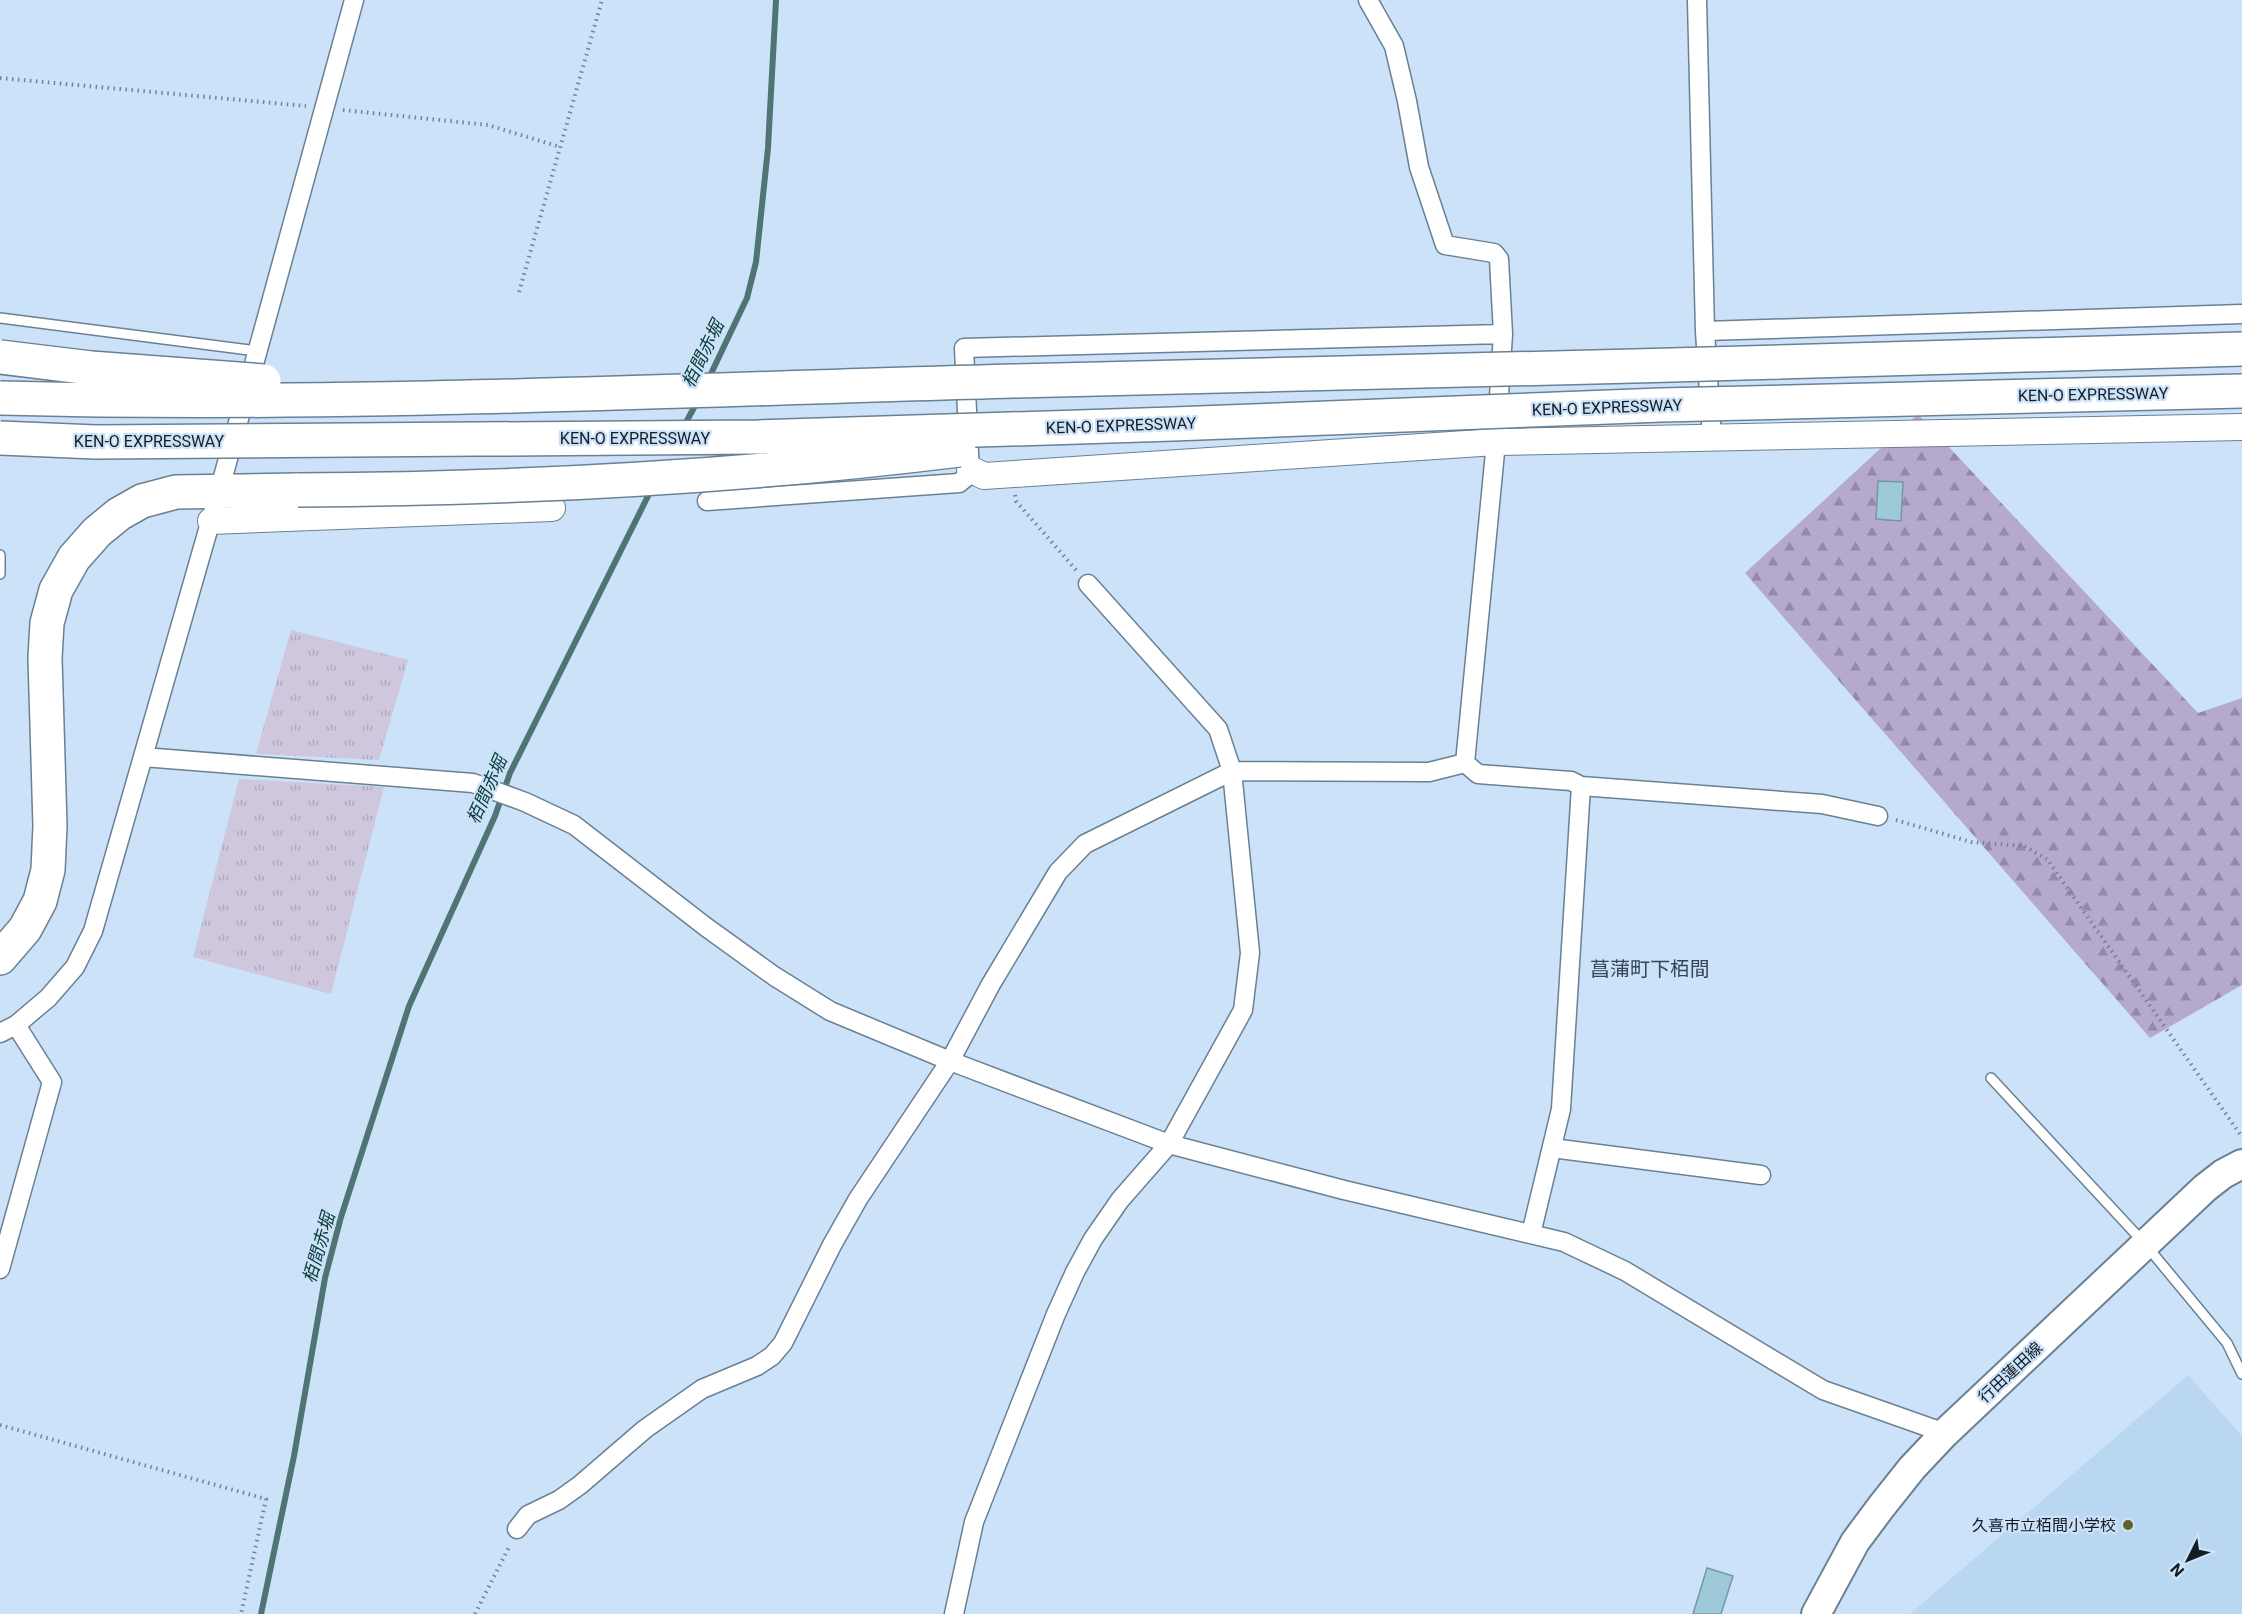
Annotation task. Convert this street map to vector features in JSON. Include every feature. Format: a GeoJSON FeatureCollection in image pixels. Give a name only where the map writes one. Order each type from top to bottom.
{"type":"FeatureCollection","features":[{"type":"Feature","properties":{"kind":"highway"},"geometry":{"type":"LineString","coordinates":[[0,398],[183,402],[652,393],[997,381],[2242,349]]}},
{"type":"Feature","properties":{"kind":"highway"},"geometry":{"type":"LineString","coordinates":[[0,357],[91,368],[286,383],[525,385],[652,393]]}},
{"type":"Feature","properties":{"kind":"highway","name":"KEN-O EXPRESSWAY"},"geometry":{"type":"LineString","coordinates":[[0,438],[96,442],[745,437],[1173,424],[1661,405],[2242,391]]}},
{"type":"Feature","properties":{"kind":"highway"},"geometry":{"type":"LineString","coordinates":[[0,958],[25,929],[40,901],[48,870],[50,826],[45,658],[47,623],[56,590],[74,558],[97,532],[119,514],[142,501],[176,492],[400,490],[699,475],[835,464],[1173,424]]}},
{"type":"Feature","properties":{"kind":"main road","name":"行田蓮田線"},"geometry":{"type":"LineString","coordinates":[[1816,1614],[1855,1542],[1881,1507],[1945,1432],[2205,1188],[2223,1174],[2242,1164]]}},
{"type":"Feature","properties":{"kind":"street"},"geometry":{"type":"LineString","coordinates":[[223,477],[354,0]]}},
{"type":"Feature","properties":{"kind":"street"},"geometry":{"type":"LineString","coordinates":[[1368,0],[1394,46],[1407,100],[1419,167],[1444,245],[1494,253],[1499,259],[1503,334],[1496,442],[1465,763]]}},
{"type":"Feature","properties":{"kind":"street"},"geometry":{"type":"LineString","coordinates":[[1697,0],[1705,331],[1712,438]]}},
{"type":"Feature","properties":{"kind":"street"},"geometry":{"type":"LineString","coordinates":[[1705,331],[2242,314]]}},
{"type":"Feature","properties":{"kind":"street"},"geometry":{"type":"LineString","coordinates":[[707,501],[959,483],[970,474],[964,348],[1503,334]]}},
{"type":"Feature","properties":{"kind":"street"},"geometry":{"type":"LineString","coordinates":[[970,469],[984,476],[1496,442],[2242,427]]}},
{"type":"Feature","properties":{"kind":"street"},"geometry":{"type":"LineString","coordinates":[[0,1269],[52,1082],[8,1029],[48,998],[75,967],[93,931],[212,515],[552,508]]}},
{"type":"Feature","properties":{"kind":"street"},"geometry":{"type":"LineString","coordinates":[[955,1614],[974,1522],[1056,1314],[1075,1272],[1093,1239],[1120,1200],[1169,1144],[1243,1010],[1250,953],[1232,771],[1218,729],[1088,584]]}},
{"type":"Feature","properties":{"kind":"street"},"geometry":{"type":"LineString","coordinates":[[143,757],[473,783],[525,802],[574,825],[774,976],[830,1011],[950,1061],[1169,1144],[1344,1190],[1564,1242],[1625,1271],[1823,1390],[1945,1432]]}},
{"type":"Feature","properties":{"kind":"street"},"geometry":{"type":"LineString","coordinates":[[518,1529],[528,1515],[559,1500],[580,1485],[645,1429],[702,1389],[758,1366],[772,1356],[783,1343],[858,1198],[950,1061],[991,984],[1066,861],[1094,838],[1232,771],[1429,772],[1465,763]]}},
{"type":"Feature","properties":{"kind":"street"},"geometry":{"type":"LineString","coordinates":[[1465,763],[1478,774],[1571,781],[1581,786],[1822,804],[1878,816]]}},
{"type":"Feature","properties":{"kind":"street"},"geometry":{"type":"LineString","coordinates":[[1531,1234],[1561,1109],[1581,786]]}},
{"type":"Feature","properties":{"kind":"street"},"geometry":{"type":"LineString","coordinates":[[1552,1148],[1761,1175]]}},
{"type":"Feature","properties":{"kind":"lane"},"geometry":{"type":"LineString","coordinates":[[0,318],[257,351]]}},
{"type":"Feature","properties":{"kind":"lane"},"geometry":{"type":"LineString","coordinates":[[0,555],[0,573]]}},
{"type":"Feature","properties":{"kind":"lane"},"geometry":{"type":"LineString","coordinates":[[1991,1078],[2145,1244],[2227,1343],[2242,1374]]}},
{"type":"Feature","properties":{"kind":"path"},"geometry":{"type":"LineString","coordinates":[[519,292],[602,0]]}},
{"type":"Feature","properties":{"kind":"path"},"geometry":{"type":"LineString","coordinates":[[0,78],[488,125],[560,147]]}},
{"type":"Feature","properties":{"kind":"path"},"geometry":{"type":"LineString","coordinates":[[1012,474],[1016,501],[1088,584]]}},
{"type":"Feature","properties":{"kind":"path"},"geometry":{"type":"LineString","coordinates":[[1878,816],[1971,842],[2024,846],[2047,859],[2242,1137]]}},
{"type":"Feature","properties":{"kind":"path"},"geometry":{"type":"LineString","coordinates":[[0,1425],[266,1499],[241,1614]]}},
{"type":"Feature","properties":{"kind":"path"},"geometry":{"type":"LineString","coordinates":[[475,1614],[518,1529]]}},
{"type":"Feature","properties":{"kind":"shaded area","name":"久喜市立栢間小学校"},"geometry":{"type":"Polygon","coordinates":[[[2188,1375],[2242,1436],[2242,1614],[1910,1614],[2188,1375]]]}},
{"type":"Feature","properties":{"kind":"green space"},"geometry":{"type":"Polygon","coordinates":[[[1918,414],[2198,713],[2242,698],[2242,985],[2150,1038],[1745,573],[1918,414]]]}},
{"type":"Feature","properties":{"kind":"green space"},"geometry":{"type":"Polygon","coordinates":[[[291,630],[408,660],[379,760],[256,754],[291,630]]]}},
{"type":"Feature","properties":{"kind":"green space"},"geometry":{"type":"Polygon","coordinates":[[[239,779],[384,787],[331,994],[193,957],[239,779]]]}},
{"type":"Feature","properties":{"kind":"building"},"geometry":{"type":"Polygon","coordinates":[[[1878,481],[1903,482],[1901,521],[1876,519],[1878,481]]]}},
{"type":"Feature","properties":{"kind":"building"},"geometry":{"type":"Polygon","coordinates":[[[1707,1568],[1733,1576],[1721,1614],[1693,1614],[1707,1568]]]}},
{"type":"Feature","properties":{"kind":"waterway","name":"栢間赤堀"},"geometry":{"type":"LineString","coordinates":[[708,380],[747,298],[756,262],[768,148],[776,0]]}},
{"type":"Feature","properties":{"kind":"waterway","name":"栢間赤堀"},"geometry":{"type":"LineString","coordinates":[[683,428],[698,400]]}},
{"type":"Feature","properties":{"kind":"waterway","name":"栢間赤堀"},"geometry":{"type":"LineString","coordinates":[[261,1614],[294,1456],[325,1278],[341,1217],[409,1006],[495,816],[510,773],[652,488]]}},
{"type":"Feature","properties":{"kind":"place","name":"久喜市立栢間小学校"},"geometry":{"type":"Point","coordinates":[2128,1525]}},
{"type":"Feature","properties":{"kind":"district","name":"菖蒲町下栢間"},"geometry":{"type":"Point","coordinates":[1650,969]}}]}
